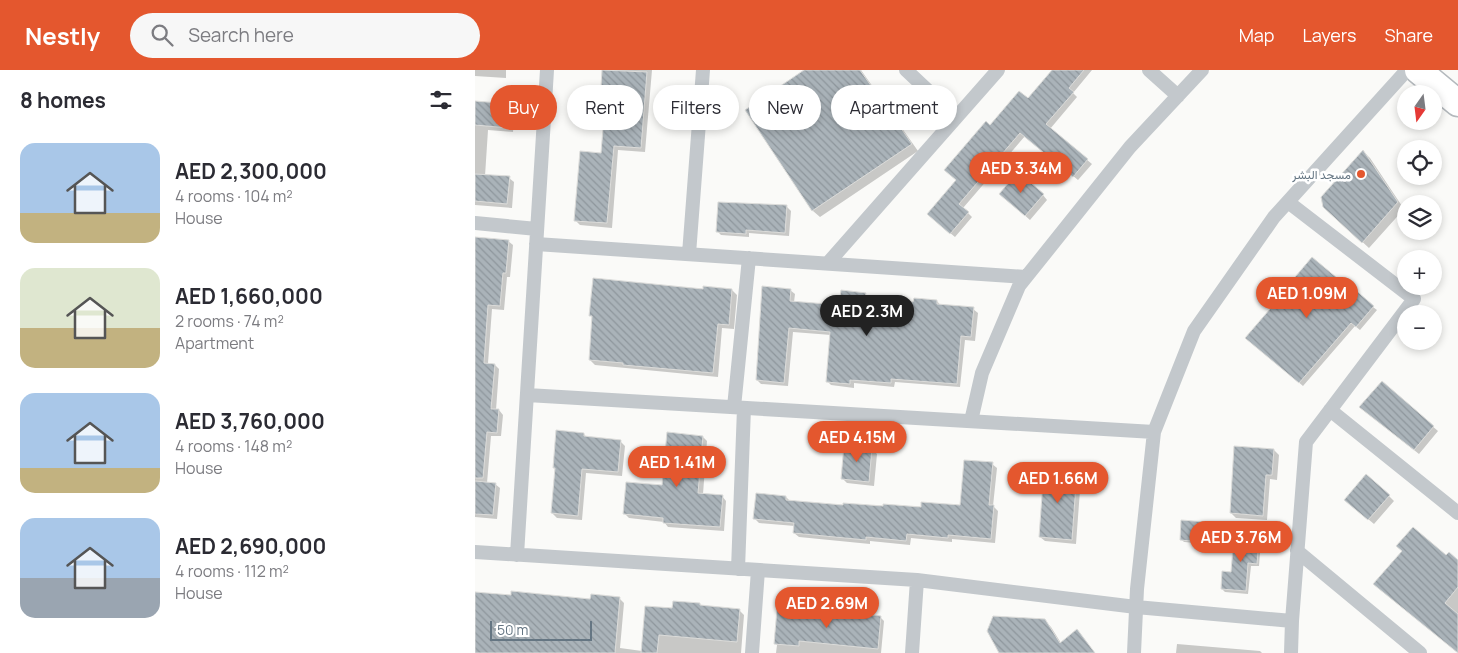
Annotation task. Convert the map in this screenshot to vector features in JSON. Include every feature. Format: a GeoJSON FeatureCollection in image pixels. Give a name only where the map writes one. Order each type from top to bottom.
{"type":"FeatureCollection","features":[{"type":"Feature","properties":{"kind":"highway"},"geometry":{"type":"LineString","coordinates":[[1418,70],[1458,103]]}},
{"type":"Feature","properties":{"kind":"street"},"geometry":{"type":"LineString","coordinates":[[517,555],[547,70]]}},
{"type":"Feature","properties":{"kind":"street"},"geometry":{"type":"LineString","coordinates":[[689,254],[703,70]]}},
{"type":"Feature","properties":{"kind":"street"},"geometry":{"type":"LineString","coordinates":[[906,70],[922,85]]}},
{"type":"Feature","properties":{"kind":"street"},"geometry":{"type":"LineString","coordinates":[[957,116],[997,70]]}},
{"type":"Feature","properties":{"kind":"street"},"geometry":{"type":"LineString","coordinates":[[1149,70],[1178,96]]}},
{"type":"Feature","properties":{"kind":"street"},"geometry":{"type":"LineString","coordinates":[[971,421],[981,373],[1019,286],[1130,147],[1202,70]]}},
{"type":"Feature","properties":{"kind":"street"},"geometry":{"type":"LineString","coordinates":[[1134,653],[1136,607],[1154,432],[1194,331],[1275,217],[1407,70]]}},
{"type":"Feature","properties":{"kind":"street"},"geometry":{"type":"LineString","coordinates":[[828,264],[945,130]]}},
{"type":"Feature","properties":{"kind":"street"},"geometry":{"type":"LineString","coordinates":[[1288,202],[1414,299],[1306,442],[1291,653]]}},
{"type":"Feature","properties":{"kind":"street"},"geometry":{"type":"LineString","coordinates":[[475,223],[537,229]]}},
{"type":"Feature","properties":{"kind":"street"},"geometry":{"type":"LineString","coordinates":[[536,244],[1027,277]]}},
{"type":"Feature","properties":{"kind":"street"},"geometry":{"type":"LineString","coordinates":[[738,569],[739,408],[749,258]]}},
{"type":"Feature","properties":{"kind":"street"},"geometry":{"type":"LineString","coordinates":[[527,395],[1154,432]]}},
{"type":"Feature","properties":{"kind":"street"},"geometry":{"type":"LineString","coordinates":[[1330,410],[1458,513]]}},
{"type":"Feature","properties":{"kind":"street"},"geometry":{"type":"LineString","coordinates":[[1297,551],[1420,653]]}},
{"type":"Feature","properties":{"kind":"street"},"geometry":{"type":"LineString","coordinates":[[475,552],[917,580],[1136,607],[1292,621]]}},
{"type":"Feature","properties":{"kind":"street"},"geometry":{"type":"LineString","coordinates":[[752,653],[758,570]]}},
{"type":"Feature","properties":{"kind":"street"},"geometry":{"type":"LineString","coordinates":[[912,653],[917,580]]}},
{"type":"Feature","properties":{"kind":"building"},"geometry":{"type":"Polygon","coordinates":[[[602,70],[647,72],[643,123],[643,85],[601,85],[602,70]]]}},
{"type":"Feature","properties":{"kind":"building"},"geometry":{"type":"Polygon","coordinates":[[[804,70],[860,70],[871,85],[831,85],[831,130],[902,130],[912,144],[812,211],[758,130],[821,130],[821,85],[782,85],[804,70]]]}},
{"type":"Feature","properties":{"kind":"building"},"geometry":{"type":"Polygon","coordinates":[[[1052,70],[1084,70],[1069,88],[1074,92],[1046,124],[1088,159],[1073,177],[1020,133],[959,204],[969,212],[950,234],[927,214],[956,180],[944,170],[986,121],[990,125],[1019,91],[1028,98],[1052,70]]]}},
{"type":"Feature","properties":{"kind":"building"},"geometry":{"type":"Polygon","coordinates":[[[475,101],[490,102],[490,126],[475,125],[475,101]]]}},
{"type":"Feature","properties":{"kind":"building"},"geometry":{"type":"Polygon","coordinates":[[[749,107],[749,116],[745,110],[749,107]]]}},
{"type":"Feature","properties":{"kind":"building"},"geometry":{"type":"Polygon","coordinates":[[[603,130],[642,130],[641,148],[614,146],[607,223],[574,221],[580,151],[601,153],[603,130]]]}},
{"type":"Feature","properties":{"kind":"building","name":"مسجد البشر"},"geometry":{"type":"Polygon","coordinates":[[[1363,150],[1397,203],[1362,243],[1323,207],[1321,197],[1363,150]]]}},
{"type":"Feature","properties":{"kind":"building"},"geometry":{"type":"Polygon","coordinates":[[[1018,172],[1044,194],[1025,216],[999,194],[1018,172]]]}},
{"type":"Feature","properties":{"kind":"building"},"geometry":{"type":"Polygon","coordinates":[[[475,174],[510,176],[507,204],[475,201],[475,174]]]}},
{"type":"Feature","properties":{"kind":"building"},"geometry":{"type":"Polygon","coordinates":[[[718,202],[787,205],[785,233],[746,230],[746,234],[716,232],[718,202]]]}},
{"type":"Feature","properties":{"kind":"building"},"geometry":{"type":"Polygon","coordinates":[[[475,237],[509,240],[500,306],[488,305],[484,363],[495,364],[491,409],[499,409],[497,433],[487,432],[483,478],[475,478],[475,237]]]}},
{"type":"Feature","properties":{"kind":"building"},"geometry":{"type":"Polygon","coordinates":[[[1312,257],[1343,283],[1345,281],[1374,306],[1356,327],[1351,323],[1299,383],[1245,338],[1276,302],[1269,296],[1285,278],[1290,283],[1312,257]]]}},
{"type":"Feature","properties":{"kind":"building"},"geometry":{"type":"Polygon","coordinates":[[[593,278],[703,289],[703,286],[732,289],[729,325],[718,324],[713,373],[589,360],[592,316],[589,316],[593,278]]]}},
{"type":"Feature","properties":{"kind":"building"},"geometry":{"type":"Polygon","coordinates":[[[762,286],[791,289],[790,301],[839,305],[841,290],[866,293],[865,297],[913,302],[914,298],[937,300],[937,304],[974,307],[971,337],[961,336],[957,384],[891,379],[891,383],[850,380],[850,384],[826,382],[830,332],[789,328],[784,383],[756,380],[762,286]]]}},
{"type":"Feature","properties":{"kind":"building"},"geometry":{"type":"Polygon","coordinates":[[[1382,381],[1434,426],[1414,450],[1359,407],[1382,381]]]}},
{"type":"Feature","properties":{"kind":"building"},"geometry":{"type":"Polygon","coordinates":[[[556,430],[584,433],[584,436],[621,440],[618,472],[582,469],[578,516],[551,513],[556,430]]]}},
{"type":"Feature","properties":{"kind":"building"},"geometry":{"type":"Polygon","coordinates":[[[667,432],[703,436],[698,493],[723,495],[720,527],[663,523],[663,518],[623,514],[626,482],[662,485],[667,432]]]}},
{"type":"Feature","properties":{"kind":"building"},"geometry":{"type":"Polygon","coordinates":[[[844,445],[872,448],[869,482],[841,479],[844,445]]]}},
{"type":"Feature","properties":{"kind":"building"},"geometry":{"type":"Polygon","coordinates":[[[1234,446],[1274,449],[1272,475],[1266,475],[1263,516],[1230,513],[1234,446]]]}},
{"type":"Feature","properties":{"kind":"building"},"geometry":{"type":"Polygon","coordinates":[[[964,460],[993,462],[989,505],[994,505],[991,539],[948,535],[948,538],[907,534],[906,541],[866,537],[866,540],[793,533],[794,523],[753,519],[756,493],[786,496],[786,500],[843,505],[843,503],[883,506],[883,504],[921,507],[921,502],[960,505],[964,460]]]}},
{"type":"Feature","properties":{"kind":"building"},"geometry":{"type":"Polygon","coordinates":[[[1044,468],[1077,471],[1072,540],[1039,537],[1044,468]]]}},
{"type":"Feature","properties":{"kind":"building"},"geometry":{"type":"Polygon","coordinates":[[[1366,474],[1390,495],[1368,520],[1344,500],[1366,474]]]}},
{"type":"Feature","properties":{"kind":"building"},"geometry":{"type":"Polygon","coordinates":[[[475,481],[496,483],[493,515],[475,514],[475,481]]]}},
{"type":"Feature","properties":{"kind":"building"},"geometry":{"type":"Polygon","coordinates":[[[1181,520],[1219,523],[1217,543],[1180,540],[1181,520]]]}},
{"type":"Feature","properties":{"kind":"building"},"geometry":{"type":"Polygon","coordinates":[[[1413,527],[1446,555],[1449,552],[1458,560],[1458,587],[1445,603],[1458,614],[1458,653],[1373,584],[1402,551],[1396,546],[1413,527]]]}},
{"type":"Feature","properties":{"kind":"building"},"geometry":{"type":"Polygon","coordinates":[[[1234,535],[1259,536],[1257,564],[1248,563],[1246,591],[1221,589],[1222,571],[1231,572],[1234,535]]]}},
{"type":"Feature","properties":{"kind":"building"},"geometry":{"type":"Polygon","coordinates":[[[511,591],[590,599],[591,594],[620,597],[615,653],[475,653],[475,592],[511,595],[511,591]]]}},
{"type":"Feature","properties":{"kind":"building"},"geometry":{"type":"Polygon","coordinates":[[[673,601],[740,609],[737,642],[659,635],[657,653],[641,653],[645,606],[672,608],[673,601]]]}},
{"type":"Feature","properties":{"kind":"building"},"geometry":{"type":"Polygon","coordinates":[[[777,609],[851,616],[852,613],[881,616],[878,649],[799,641],[799,646],[774,644],[777,609]]]}},
{"type":"Feature","properties":{"kind":"building"},"geometry":{"type":"Polygon","coordinates":[[[993,616],[1045,619],[1060,643],[1077,629],[1095,653],[999,653],[987,631],[993,616]]]}},
{"type":"Feature","properties":{"kind":"place","name":"مسجد البشر"},"geometry":{"type":"Point","coordinates":[1361,174]}}]}
